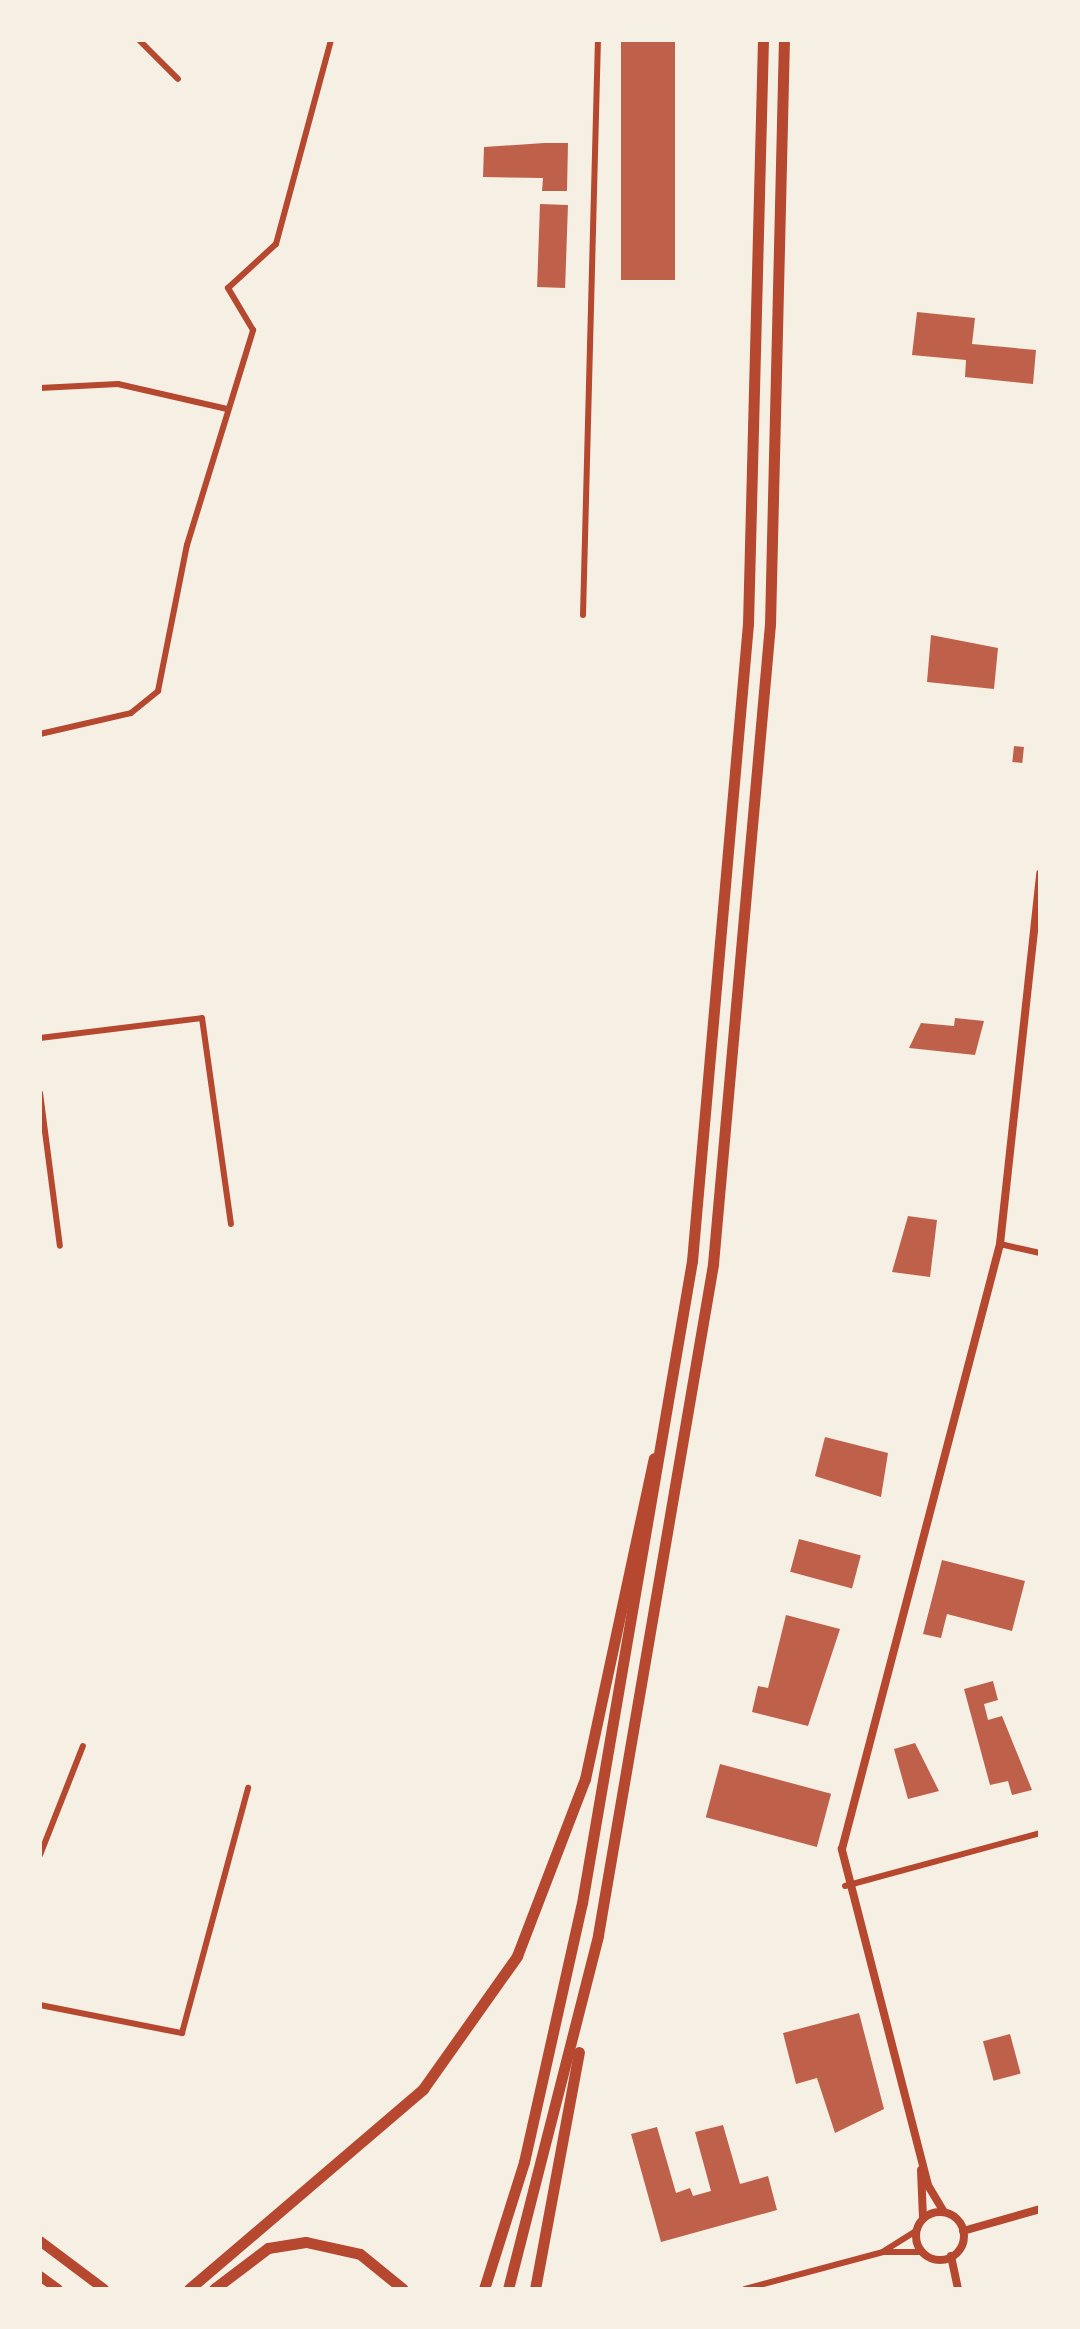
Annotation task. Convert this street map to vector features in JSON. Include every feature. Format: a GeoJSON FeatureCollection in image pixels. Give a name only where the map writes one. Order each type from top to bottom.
{"type":"FeatureCollection","features":[{"type":"Feature","properties":{"kind":"highway"},"geometry":{"type":"LineString","coordinates":[[484,2289],[524,2162],[612,1740],[664,1433],[714,1074],[759,419],[763,40]]}},
{"type":"Feature","properties":{"kind":"highway"},"geometry":{"type":"LineString","coordinates":[[535,2289],[714,1264],[760,780],[780,419],[784,40]]}},
{"type":"Feature","properties":{"kind":"highway"},"geometry":{"type":"LineString","coordinates":[[188,2289],[423,2089],[517,1956],[572,1825],[643,1486],[664,1433]]}},
{"type":"Feature","properties":{"kind":"highway"},"geometry":{"type":"LineString","coordinates":[[508,2289],[598,1935]]}},
{"type":"Feature","properties":{"kind":"highway"},"geometry":{"type":"LineString","coordinates":[[214,2289],[268,2248],[306,2242],[360,2254],[403,2289]]}},
{"type":"Feature","properties":{"kind":"main road"},"geometry":{"type":"LineString","coordinates":[[40,2242],[104,2289]]}},
{"type":"Feature","properties":{"kind":"main road"},"geometry":{"type":"LineString","coordinates":[[40,2276],[58,2289]]}},
{"type":"Feature","properties":{"kind":"street"},"geometry":{"type":"LineString","coordinates":[[139,40],[178,79]]}},
{"type":"Feature","properties":{"kind":"street"},"geometry":{"type":"LineString","coordinates":[[40,734],[131,713],[158,691],[227,408],[253,330],[228,288],[276,244],[331,40]]}},
{"type":"Feature","properties":{"kind":"street"},"geometry":{"type":"LineString","coordinates":[[582,615],[598,40]]}},
{"type":"Feature","properties":{"kind":"street"},"geometry":{"type":"LineString","coordinates":[[40,388],[118,384],[227,408]]}},
{"type":"Feature","properties":{"kind":"street"},"geometry":{"type":"LineString","coordinates":[[963,2231],[944,2212],[920,2156],[845,1886],[849,1805],[1000,1244],[1040,874]]}},
{"type":"Feature","properties":{"kind":"street"},"geometry":{"type":"LineString","coordinates":[[40,1038],[202,1018],[230,1224]]}},
{"type":"Feature","properties":{"kind":"street"},"geometry":{"type":"LineString","coordinates":[[40,1093],[60,1246]]}},
{"type":"Feature","properties":{"kind":"street"},"geometry":{"type":"LineString","coordinates":[[1000,1244],[1040,1253]]}},
{"type":"Feature","properties":{"kind":"street"},"geometry":{"type":"LineString","coordinates":[[40,1855],[83,1746]]}},
{"type":"Feature","properties":{"kind":"street"},"geometry":{"type":"LineString","coordinates":[[40,2005],[182,2033],[248,1788]]}},
{"type":"Feature","properties":{"kind":"street"},"geometry":{"type":"LineString","coordinates":[[845,1886],[1040,1833]]}},
{"type":"Feature","properties":{"kind":"street"},"geometry":{"type":"LineString","coordinates":[[883,2252],[916,2232],[923,2218],[920,2156]]}},
{"type":"Feature","properties":{"kind":"street"},"geometry":{"type":"LineString","coordinates":[[958,2289],[951,2256],[963,2231],[1040,2209]]}},
{"type":"Feature","properties":{"kind":"street"},"geometry":{"type":"LineString","coordinates":[[923,2218],[944,2212]]}},
{"type":"Feature","properties":{"kind":"street"},"geometry":{"type":"LineString","coordinates":[[916,2232],[922,2252]]}},
{"type":"Feature","properties":{"kind":"street"},"geometry":{"type":"LineString","coordinates":[[744,2289],[883,2252],[951,2256]]}},
{"type":"Feature","properties":{"kind":"building"},"geometry":{"type":"Polygon","coordinates":[[[621,40],[675,40],[675,280],[621,280],[621,40]]]}},
{"type":"Feature","properties":{"kind":"building"},"geometry":{"type":"Polygon","coordinates":[[[568,143],[567,191],[542,191],[543,178],[483,177],[484,147],[568,143]]]}},
{"type":"Feature","properties":{"kind":"building"},"geometry":{"type":"Polygon","coordinates":[[[540,204],[568,205],[565,288],[537,287],[540,204]]]}},
{"type":"Feature","properties":{"kind":"building"},"geometry":{"type":"Polygon","coordinates":[[[917,312],[975,318],[972,344],[1036,350],[1033,384],[965,377],[966,360],[912,355],[917,312]]]}},
{"type":"Feature","properties":{"kind":"building"},"geometry":{"type":"Polygon","coordinates":[[[931,635],[998,648],[994,689],[927,682],[931,635]]]}},
{"type":"Feature","properties":{"kind":"building"},"geometry":{"type":"Polygon","coordinates":[[[1014,746],[1024,747],[1022,763],[1012,762],[1014,746]]]}},
{"type":"Feature","properties":{"kind":"building"},"geometry":{"type":"Polygon","coordinates":[[[955,1018],[984,1021],[975,1055],[909,1048],[921,1023],[954,1026],[955,1018]]]}},
{"type":"Feature","properties":{"kind":"building"},"geometry":{"type":"Polygon","coordinates":[[[908,1216],[937,1220],[930,1277],[892,1272],[908,1216]]]}},
{"type":"Feature","properties":{"kind":"building"},"geometry":{"type":"Polygon","coordinates":[[[825,1437],[888,1453],[881,1497],[815,1476],[825,1437]]]}},
{"type":"Feature","properties":{"kind":"building"},"geometry":{"type":"Polygon","coordinates":[[[799,1539],[861,1556],[852,1588],[790,1572],[799,1539]]]}},
{"type":"Feature","properties":{"kind":"building"},"geometry":{"type":"Polygon","coordinates":[[[942,1560],[1025,1581],[1012,1631],[947,1614],[941,1638],[923,1634],[942,1560]]]}},
{"type":"Feature","properties":{"kind":"building"},"geometry":{"type":"Polygon","coordinates":[[[786,1615],[840,1629],[808,1726],[752,1712],[758,1686],[768,1688],[786,1615]]]}},
{"type":"Feature","properties":{"kind":"building"},"geometry":{"type":"Polygon","coordinates":[[[993,1681],[998,1700],[984,1704],[988,1720],[1002,1716],[1032,1790],[1012,1795],[1008,1781],[990,1785],[964,1689],[993,1681]]]}},
{"type":"Feature","properties":{"kind":"building"},"geometry":{"type":"Polygon","coordinates":[[[915,1743],[939,1791],[908,1799],[894,1749],[915,1743]]]}},
{"type":"Feature","properties":{"kind":"building"},"geometry":{"type":"Polygon","coordinates":[[[720,1764],[831,1794],[817,1847],[706,1817],[720,1764]]]}},
{"type":"Feature","properties":{"kind":"building"},"geometry":{"type":"Polygon","coordinates":[[[859,2013],[884,2109],[835,2133],[817,2078],[796,2084],[783,2033],[859,2013]]]}},
{"type":"Feature","properties":{"kind":"building"},"geometry":{"type":"Polygon","coordinates":[[[1010,2034],[1021,2074],[994,2081],[983,2041],[1010,2034]]]}},
{"type":"Feature","properties":{"kind":"building"},"geometry":{"type":"Polygon","coordinates":[[[723,2125],[740,2184],[768,2176],[777,2210],[661,2242],[631,2134],[657,2127],[676,2193],[690,2188],[693,2196],[711,2191],[695,2132],[723,2125]]]}}]}
